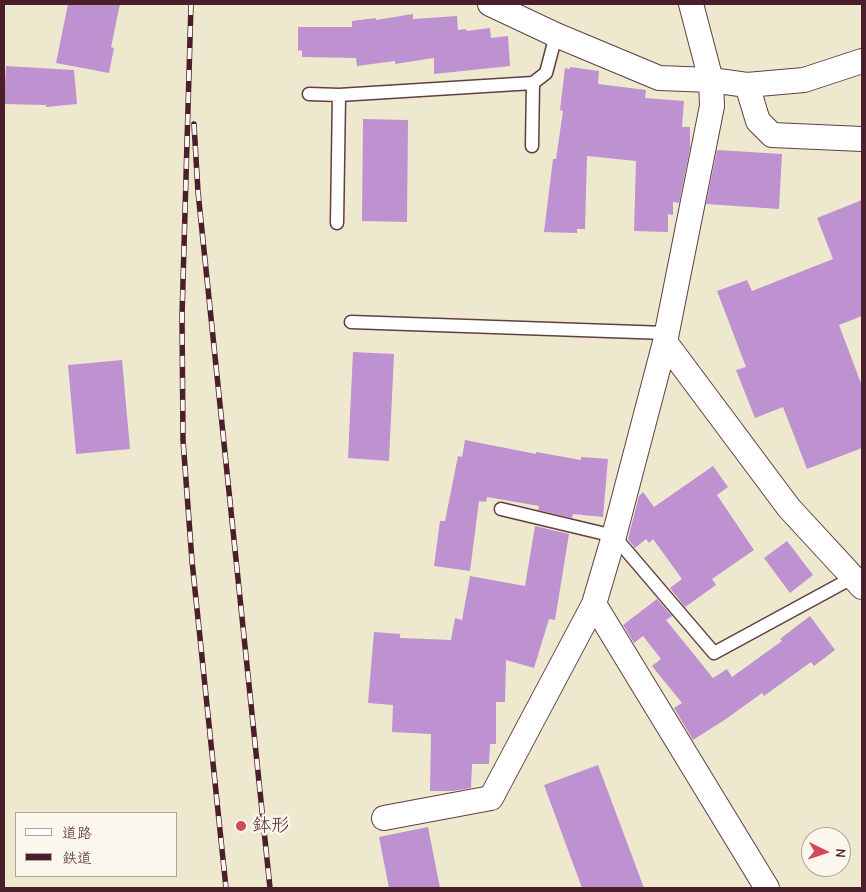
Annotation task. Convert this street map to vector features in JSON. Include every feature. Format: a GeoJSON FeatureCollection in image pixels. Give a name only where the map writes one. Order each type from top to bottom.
{"type":"FeatureCollection","features":[{"type":"Feature","properties":{"kind":"street"},"geometry":{"type":"LineString","coordinates":[[490,4],[556,35],[659,78],[712,80],[748,84],[804,80],[862,61]]}},
{"type":"Feature","properties":{"kind":"street"},"geometry":{"type":"LineString","coordinates":[[384,818],[491,798],[594,604],[614,536],[666,337],[712,106],[712,80],[692,4]]}},
{"type":"Feature","properties":{"kind":"street"},"geometry":{"type":"LineString","coordinates":[[748,84],[758,121],[772,135],[862,140]]}},
{"type":"Feature","properties":{"kind":"street"},"geometry":{"type":"LineString","coordinates":[[666,337],[789,508],[857,583]]}},
{"type":"Feature","properties":{"kind":"street"},"geometry":{"type":"LineString","coordinates":[[594,604],[766,888]]}},
{"type":"Feature","properties":{"kind":"lane"},"geometry":{"type":"LineString","coordinates":[[309,94],[339,96],[533,83],[546,73],[556,35]]}},
{"type":"Feature","properties":{"kind":"lane"},"geometry":{"type":"LineString","coordinates":[[532,146],[533,83]]}},
{"type":"Feature","properties":{"kind":"lane"},"geometry":{"type":"LineString","coordinates":[[337,224],[339,96]]}},
{"type":"Feature","properties":{"kind":"lane"},"geometry":{"type":"LineString","coordinates":[[351,322],[666,337]]}},
{"type":"Feature","properties":{"kind":"lane"},"geometry":{"type":"LineString","coordinates":[[501,509],[614,536],[714,653],[857,583]]}},
{"type":"Feature","properties":{"kind":"building"},"geometry":{"type":"Polygon","coordinates":[[[68,4],[120,4],[111,47],[114,48],[109,73],[56,63],[68,4]]]}},
{"type":"Feature","properties":{"kind":"building"},"geometry":{"type":"Polygon","coordinates":[[[413,14],[413,19],[457,16],[458,30],[466,29],[467,31],[490,28],[491,38],[508,36],[510,66],[434,74],[434,58],[395,64],[395,61],[357,66],[356,58],[302,57],[302,50],[298,51],[298,27],[352,27],[352,21],[376,18],[376,20],[413,14]]]}},
{"type":"Feature","properties":{"kind":"building"},"geometry":{"type":"Polygon","coordinates":[[[6,66],[74,70],[77,104],[46,107],[46,105],[4,104],[6,66]]]}},
{"type":"Feature","properties":{"kind":"building"},"geometry":{"type":"Polygon","coordinates":[[[570,67],[599,71],[598,84],[646,90],[645,98],[684,101],[682,127],[690,127],[690,148],[679,203],[673,202],[673,215],[668,214],[668,232],[634,231],[636,161],[587,156],[585,229],[577,229],[577,233],[544,232],[553,159],[556,159],[563,111],[560,110],[565,68],[570,69],[570,67]]]}},
{"type":"Feature","properties":{"kind":"building"},"geometry":{"type":"Polygon","coordinates":[[[363,119],[408,120],[407,222],[362,221],[363,119]]]}},
{"type":"Feature","properties":{"kind":"building"},"geometry":{"type":"Polygon","coordinates":[[[717,150],[782,154],[779,209],[706,204],[717,150]]]}},
{"type":"Feature","properties":{"kind":"building"},"geometry":{"type":"Polygon","coordinates":[[[862,200],[862,316],[839,325],[862,386],[862,448],[807,469],[783,407],[755,418],[736,370],[746,367],[717,291],[747,280],[752,291],[833,259],[817,218],[862,200]]]}},
{"type":"Feature","properties":{"kind":"building"},"geometry":{"type":"Polygon","coordinates":[[[353,352],[394,354],[389,461],[348,458],[353,352]]]}},
{"type":"Feature","properties":{"kind":"building"},"geometry":{"type":"Polygon","coordinates":[[[122,360],[130,449],[76,454],[68,365],[122,360]]]}},
{"type":"Feature","properties":{"kind":"building"},"geometry":{"type":"Polygon","coordinates":[[[465,440],[536,454],[536,452],[581,460],[581,457],[608,459],[603,517],[573,514],[572,518],[538,510],[539,506],[487,497],[486,502],[479,501],[470,571],[434,566],[440,521],[445,521],[458,456],[462,457],[465,440]]]}},
{"type":"Feature","properties":{"kind":"building"},"geometry":{"type":"Polygon","coordinates":[[[713,466],[728,487],[717,495],[754,550],[712,579],[716,585],[685,607],[670,588],[682,579],[653,539],[649,543],[646,539],[635,548],[628,539],[639,496],[643,492],[654,507],[713,466]]]}},
{"type":"Feature","properties":{"kind":"building"},"geometry":{"type":"Polygon","coordinates":[[[535,526],[569,534],[555,620],[549,619],[534,668],[506,660],[505,702],[496,702],[496,744],[490,744],[489,764],[472,764],[471,788],[453,791],[430,791],[431,734],[392,732],[393,705],[368,703],[374,632],[400,634],[400,638],[451,640],[455,618],[462,620],[470,576],[525,586],[535,526]]]}},
{"type":"Feature","properties":{"kind":"building"},"geometry":{"type":"Polygon","coordinates":[[[787,541],[813,575],[790,593],[764,558],[787,541]]]}},
{"type":"Feature","properties":{"kind":"building"},"geometry":{"type":"Polygon","coordinates":[[[657,599],[672,616],[666,620],[713,678],[727,669],[732,677],[782,641],[780,639],[810,616],[835,650],[814,666],[811,662],[764,696],[762,693],[693,740],[674,708],[682,703],[652,666],[661,659],[643,636],[634,643],[623,625],[657,599]]]}},
{"type":"Feature","properties":{"kind":"building"},"geometry":{"type":"Polygon","coordinates":[[[598,765],[644,888],[582,888],[544,785],[598,765]]]}},
{"type":"Feature","properties":{"kind":"building"},"geometry":{"type":"Polygon","coordinates":[[[428,827],[440,888],[389,888],[379,837],[428,827]]]}},
{"type":"Feature","properties":{"kind":"railway"},"geometry":{"type":"LineString","coordinates":[[191,4],[182,316],[183,440],[192,561],[226,888]]}},
{"type":"Feature","properties":{"kind":"railway"},"geometry":{"type":"LineString","coordinates":[[194,124],[198,192],[270,888]]}},
{"type":"Feature","properties":{"kind":"place","name":"鉢形"},"geometry":{"type":"Point","coordinates":[241,826]}}]}
